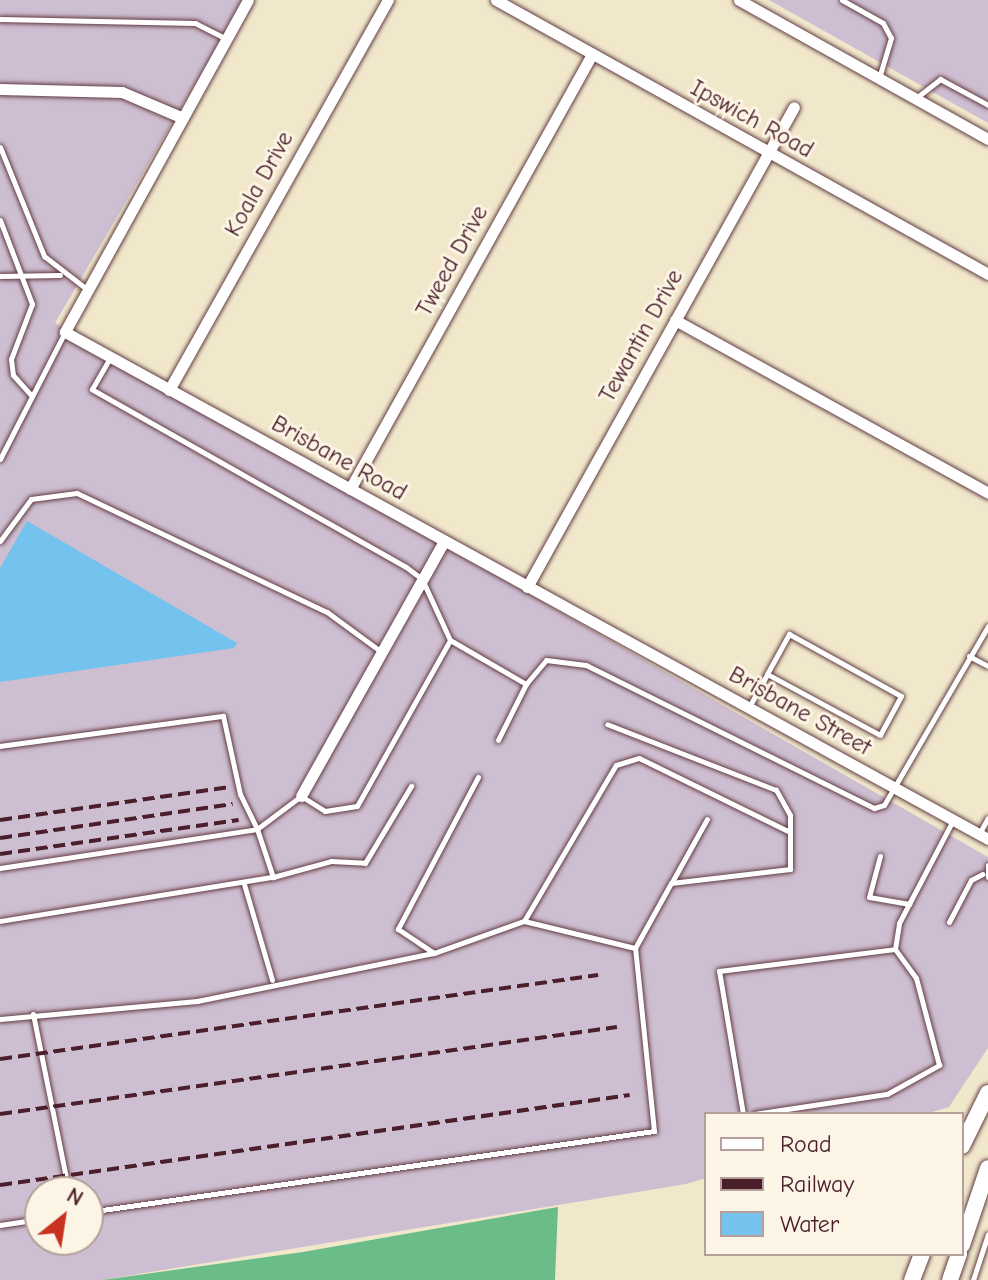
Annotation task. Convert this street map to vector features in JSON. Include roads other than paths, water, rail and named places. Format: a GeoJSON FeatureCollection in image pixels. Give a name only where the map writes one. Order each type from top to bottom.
{"type":"FeatureCollection","features":[{"type":"Feature","properties":{"kind":"main road"},"geometry":{"type":"LineString","coordinates":[[964,1142],[988,1093]]}},
{"type":"Feature","properties":{"kind":"main road"},"geometry":{"type":"LineString","coordinates":[[964,1239],[988,1168]]}},
{"type":"Feature","properties":{"kind":"main road"},"geometry":{"type":"LineString","coordinates":[[912,1280],[921,1256]]}},
{"type":"Feature","properties":{"kind":"main road"},"geometry":{"type":"LineString","coordinates":[[950,1280],[958,1256]]}},
{"type":"Feature","properties":{"kind":"street"},"geometry":{"type":"LineString","coordinates":[[65,332],[248,0]]}},
{"type":"Feature","properties":{"kind":"street","name":"Koala Drive"},"geometry":{"type":"LineString","coordinates":[[169,390],[388,0]]}},
{"type":"Feature","properties":{"kind":"street","name":"Ipswich Road"},"geometry":{"type":"LineString","coordinates":[[496,0],[988,274]]}},
{"type":"Feature","properties":{"kind":"street"},"geometry":{"type":"LineString","coordinates":[[739,0],[988,138]]}},
{"type":"Feature","properties":{"kind":"street","name":"Tweed Drive"},"geometry":{"type":"LineString","coordinates":[[350,489],[592,54]]}},
{"type":"Feature","properties":{"kind":"street"},"geometry":{"type":"LineString","coordinates":[[0,89],[122,92],[183,118]]}},
{"type":"Feature","properties":{"kind":"street","name":"Tewantin Drive"},"geometry":{"type":"LineString","coordinates":[[527,587],[794,107]]}},
{"type":"Feature","properties":{"kind":"street"},"geometry":{"type":"LineString","coordinates":[[675,320],[988,493]]}},
{"type":"Feature","properties":{"kind":"street","name":"Brisbane Road"},"geometry":{"type":"LineString","coordinates":[[65,332],[591,622]]}},
{"type":"Feature","properties":{"kind":"street"},"geometry":{"type":"LineString","coordinates":[[301,796],[444,541]]}},
{"type":"Feature","properties":{"kind":"street","name":"Brisbane Street"},"geometry":{"type":"LineString","coordinates":[[591,622],[983,837]]}},
{"type":"Feature","properties":{"kind":"lane"},"geometry":{"type":"LineString","coordinates":[[842,0],[883,23],[891,38],[879,78]]}},
{"type":"Feature","properties":{"kind":"lane"},"geometry":{"type":"LineString","coordinates":[[0,19],[195,23],[227,39]]}},
{"type":"Feature","properties":{"kind":"lane"},"geometry":{"type":"LineString","coordinates":[[916,99],[940,79],[988,105]]}},
{"type":"Feature","properties":{"kind":"lane"},"geometry":{"type":"LineString","coordinates":[[0,147],[13,167],[28,224],[61,275],[88,290]]}},
{"type":"Feature","properties":{"kind":"lane"},"geometry":{"type":"LineString","coordinates":[[0,220],[32,304],[11,359],[13,375],[32,396]]}},
{"type":"Feature","properties":{"kind":"lane"},"geometry":{"type":"LineString","coordinates":[[0,276],[61,275]]}},
{"type":"Feature","properties":{"kind":"lane"},"geometry":{"type":"LineString","coordinates":[[0,459],[65,332]]}},
{"type":"Feature","properties":{"kind":"lane"},"geometry":{"type":"LineString","coordinates":[[111,358],[92,389],[422,579],[450,640],[526,684]]}},
{"type":"Feature","properties":{"kind":"lane"},"geometry":{"type":"LineString","coordinates":[[0,541],[31,499],[77,493],[327,612],[381,652]]}},
{"type":"Feature","properties":{"kind":"lane"},"geometry":{"type":"LineString","coordinates":[[498,740],[526,684],[546,660],[586,665],[874,808],[895,788],[988,626]]}},
{"type":"Feature","properties":{"kind":"lane"},"geometry":{"type":"LineString","coordinates":[[748,708],[789,634],[901,696],[880,735],[767,674]]}},
{"type":"Feature","properties":{"kind":"lane"},"geometry":{"type":"LineString","coordinates":[[0,868],[257,829],[301,796],[325,811],[357,806],[450,640]]}},
{"type":"Feature","properties":{"kind":"lane"},"geometry":{"type":"LineString","coordinates":[[969,656],[988,666]]}},
{"type":"Feature","properties":{"kind":"lane"},"geometry":{"type":"LineString","coordinates":[[0,746],[223,716],[240,794],[257,829],[273,877]]}},
{"type":"Feature","properties":{"kind":"lane"},"geometry":{"type":"LineString","coordinates":[[607,724],[776,790],[790,832],[790,869],[671,883]]}},
{"type":"Feature","properties":{"kind":"lane"},"geometry":{"type":"LineString","coordinates":[[524,921],[616,765],[639,758],[790,832]]}},
{"type":"Feature","properties":{"kind":"lane"},"geometry":{"type":"LineString","coordinates":[[434,953],[398,929],[478,777]]}},
{"type":"Feature","properties":{"kind":"lane"},"geometry":{"type":"LineString","coordinates":[[0,921],[244,884],[331,861],[365,863],[411,786]]}},
{"type":"Feature","properties":{"kind":"lane"},"geometry":{"type":"LineString","coordinates":[[983,837],[988,818]]}},
{"type":"Feature","properties":{"kind":"lane"},"geometry":{"type":"LineString","coordinates":[[104,1210],[654,1131],[635,948],[707,819]]}},
{"type":"Feature","properties":{"kind":"lane"},"geometry":{"type":"LineString","coordinates":[[895,949],[909,904],[953,820]]}},
{"type":"Feature","properties":{"kind":"lane"},"geometry":{"type":"LineString","coordinates":[[880,856],[869,897],[909,904]]}},
{"type":"Feature","properties":{"kind":"lane"},"geometry":{"type":"LineString","coordinates":[[949,922],[971,880],[986,875],[988,865]]}},
{"type":"Feature","properties":{"kind":"lane"},"geometry":{"type":"LineString","coordinates":[[244,884],[272,980]]}},
{"type":"Feature","properties":{"kind":"lane"},"geometry":{"type":"LineString","coordinates":[[0,1019],[197,1001],[272,980],[434,953],[524,921],[635,948]]}},
{"type":"Feature","properties":{"kind":"lane"},"geometry":{"type":"LineString","coordinates":[[743,1112],[719,971],[895,949]]}},
{"type":"Feature","properties":{"kind":"lane"},"geometry":{"type":"LineString","coordinates":[[767,1112],[887,1094],[939,1065],[916,978],[895,949]]}},
{"type":"Feature","properties":{"kind":"lane"},"geometry":{"type":"LineString","coordinates":[[33,1014],[66,1176]]}},
{"type":"Feature","properties":{"kind":"lane"},"geometry":{"type":"LineString","coordinates":[[0,1225],[24,1221]]}},
{"type":"Feature","properties":{"kind":"lane"},"geometry":{"type":"LineString","coordinates":[[973,1280],[988,1234]]}},
{"type":"Feature","properties":{"kind":"water"},"geometry":{"type":"Polygon","coordinates":[[[27,521],[237,643],[234,648],[0,682],[0,568],[27,521]]]}},
{"type":"Feature","properties":{"kind":"railway"},"geometry":{"type":"LineString","coordinates":[[0,820],[230,787]]}},
{"type":"Feature","properties":{"kind":"railway"},"geometry":{"type":"LineString","coordinates":[[0,838],[233,804]]}},
{"type":"Feature","properties":{"kind":"railway"},"geometry":{"type":"LineString","coordinates":[[0,854],[239,820]]}},
{"type":"Feature","properties":{"kind":"railway"},"geometry":{"type":"LineString","coordinates":[[0,1059],[598,975]]}},
{"type":"Feature","properties":{"kind":"railway"},"geometry":{"type":"LineString","coordinates":[[0,1114],[617,1027]]}},
{"type":"Feature","properties":{"kind":"railway"},"geometry":{"type":"LineString","coordinates":[[0,1185],[630,1095]]}}]}
